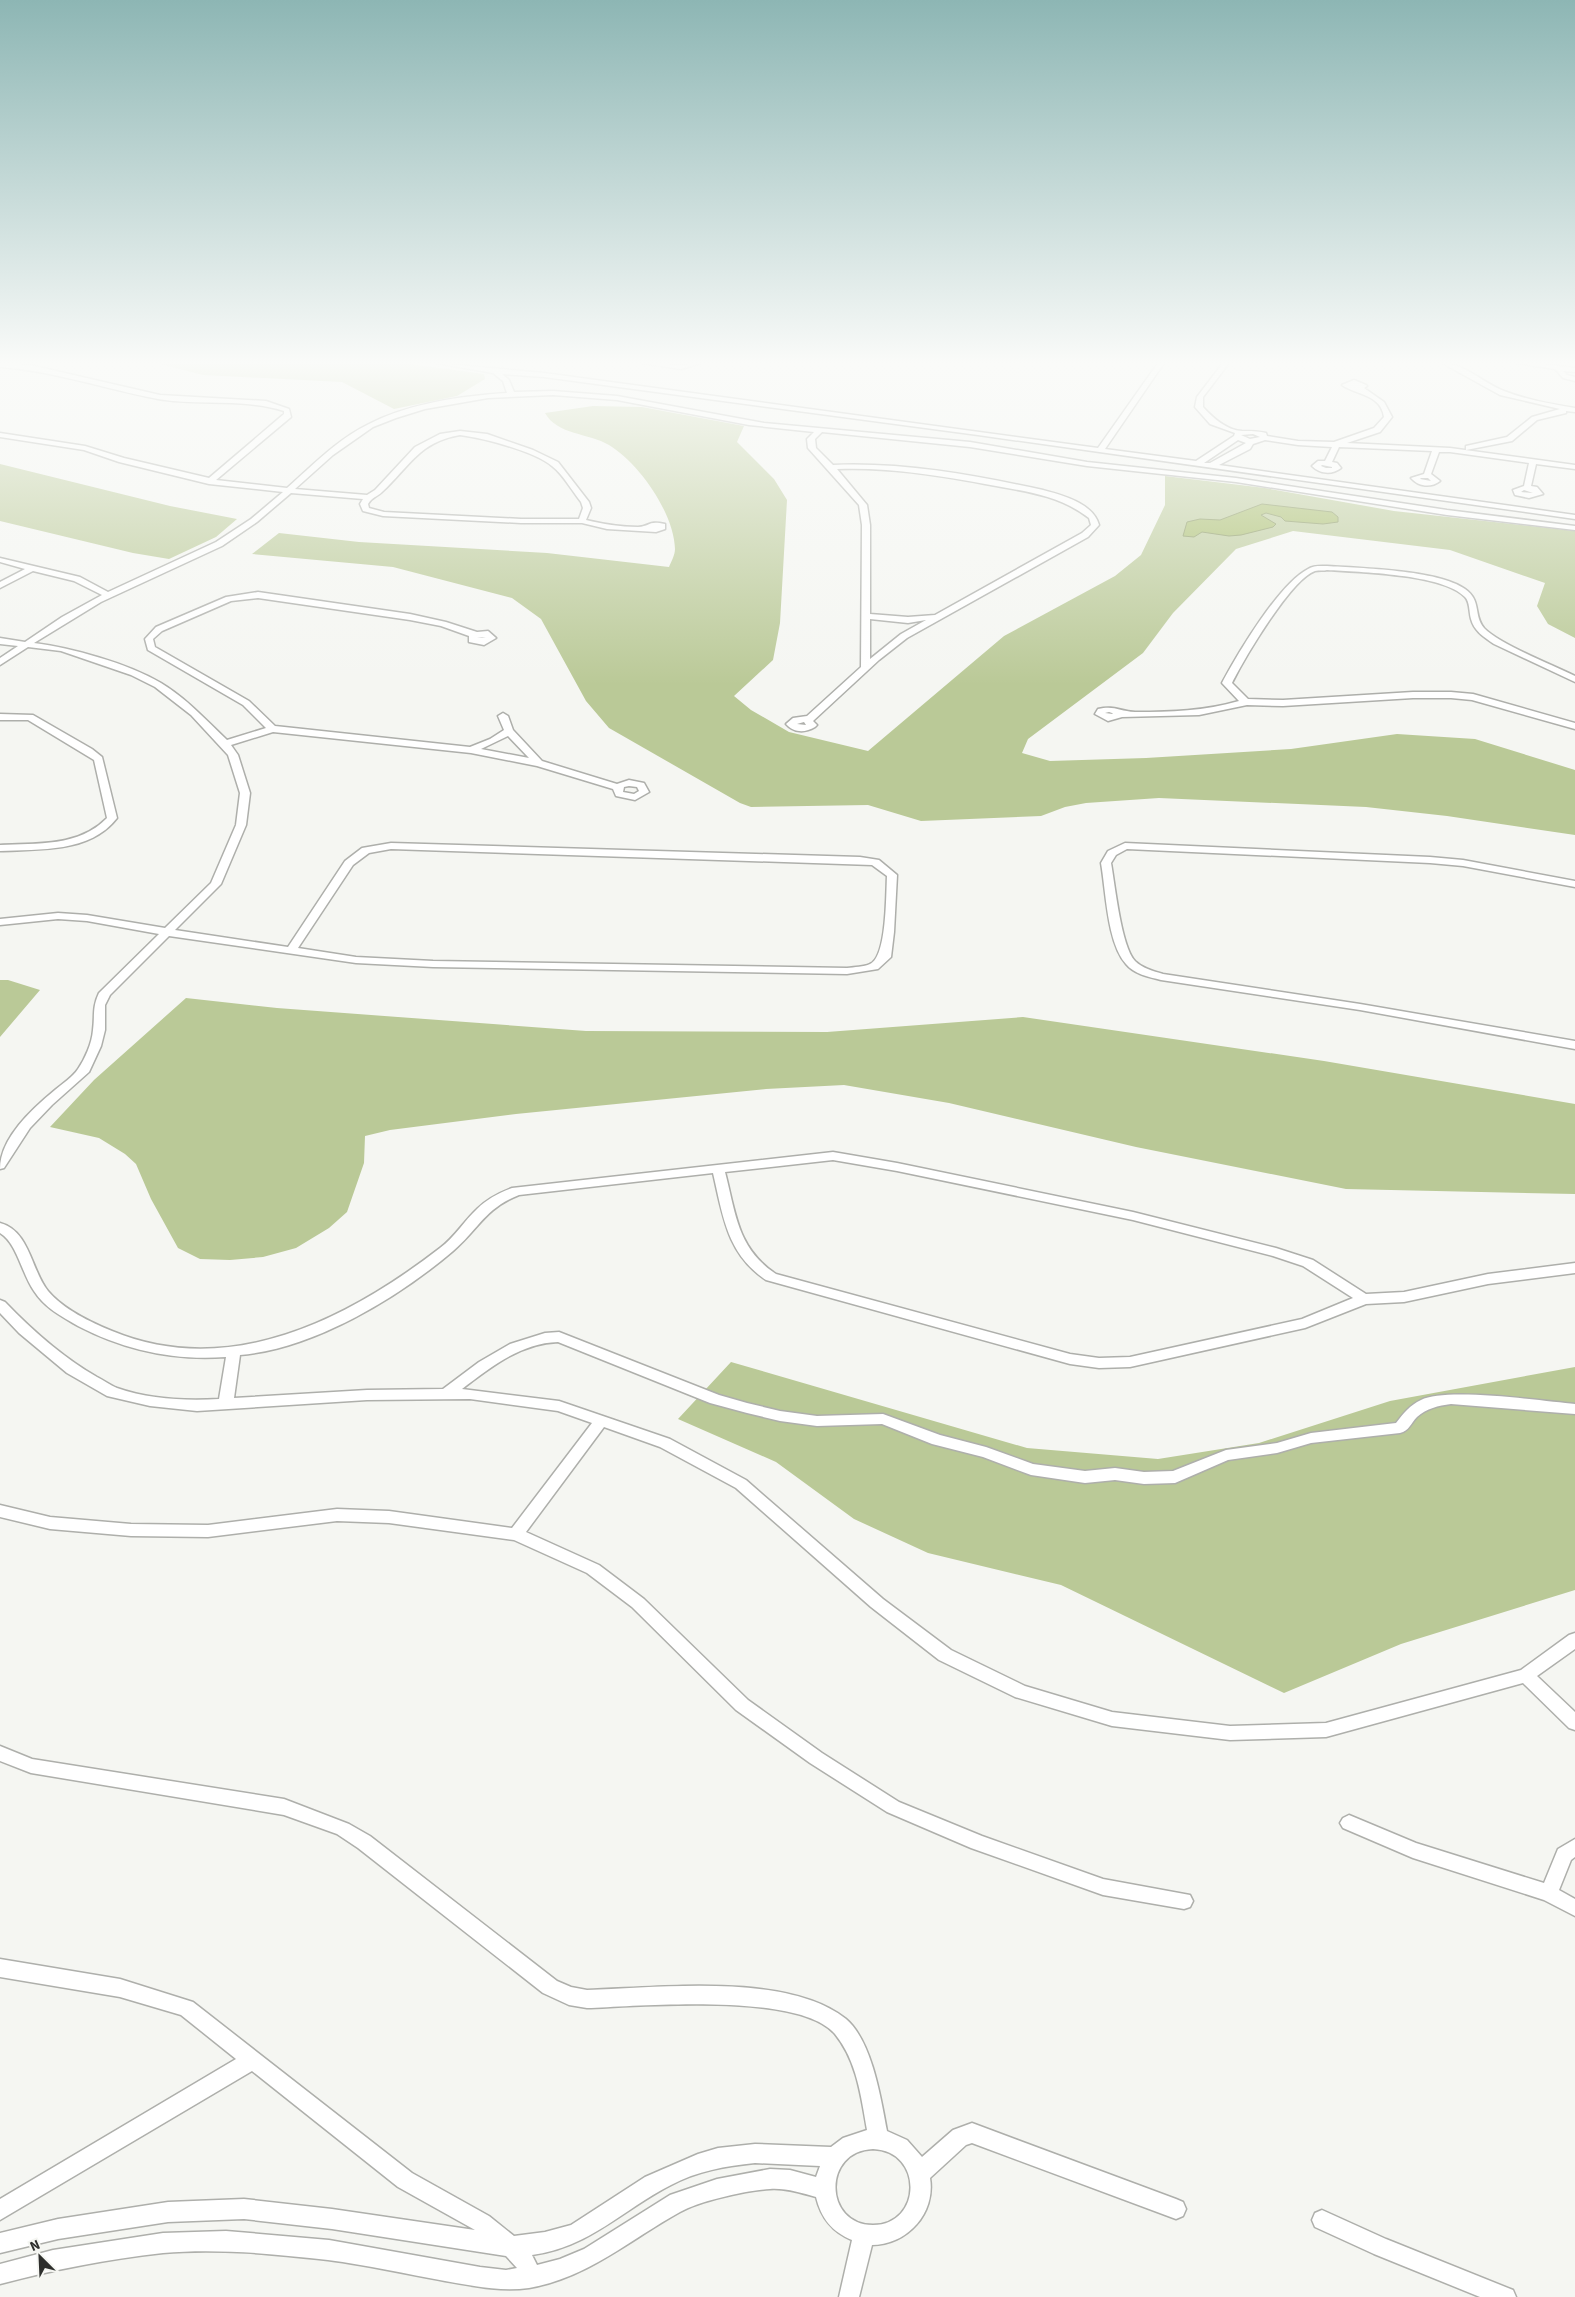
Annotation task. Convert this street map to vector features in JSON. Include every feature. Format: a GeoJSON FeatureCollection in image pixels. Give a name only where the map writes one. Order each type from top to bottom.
{"type":"FeatureCollection","features":[{"type":"Feature","properties":{"kind":"street"},"geometry":{"type":"LineString","coordinates":[[162,470],[209,482],[290,492],[368,497],[378,492],[398,470]]}},
{"type":"Feature","properties":{"kind":"street"},"geometry":{"type":"LineString","coordinates":[[209,482],[223,470]]}},
{"type":"Feature","properties":{"kind":"street"},"geometry":{"type":"LineString","coordinates":[[0,662],[108,594],[216,546],[270,510],[315,470]]}},
{"type":"Feature","properties":{"kind":"street"},"geometry":{"type":"LineString","coordinates":[[560,470],[586,502],[587,508],[582,521]]}},
{"type":"Feature","properties":{"kind":"street"},"geometry":{"type":"LineString","coordinates":[[834,470],[863,505],[866,525],[865,668]]}},
{"type":"Feature","properties":{"kind":"street"},"geometry":{"type":"LineString","coordinates":[[808,720],[865,668],[904,636],[1085,535],[1094,526],[1093,517],[1081,506],[1064,498],[1039,491],[916,470]]}},
{"type":"Feature","properties":{"kind":"street"},"geometry":{"type":"LineString","coordinates":[[1150,470],[1206,476],[1340,495],[1433,512],[1575,528]]}},
{"type":"Feature","properties":{"kind":"street"},"geometry":{"type":"LineString","coordinates":[[1241,470],[1575,517]]}},
{"type":"Feature","properties":{"kind":"street"},"geometry":{"type":"LineString","coordinates":[[1427,476],[1429,470]]}},
{"type":"Feature","properties":{"kind":"street"},"geometry":{"type":"LineString","coordinates":[[1527,488],[1531,470]]}},
{"type":"Feature","properties":{"kind":"street"},"geometry":{"type":"LineString","coordinates":[[368,497],[364,504],[366,509],[383,514],[521,521],[582,521],[607,527],[642,528]]}},
{"type":"Feature","properties":{"kind":"street"},"geometry":{"type":"LineString","coordinates":[[0,560],[77,580],[108,594]]}},
{"type":"Feature","properties":{"kind":"street"},"geometry":{"type":"LineString","coordinates":[[0,585],[34,568]]}},
{"type":"Feature","properties":{"kind":"street"},"geometry":{"type":"LineString","coordinates":[[1246,702],[1227,683],[1245,649],[1289,590],[1302,576],[1313,569],[1327,568],[1415,576],[1441,582],[1462,590],[1470,598],[1478,626],[1496,642],[1575,679]]}},
{"type":"Feature","properties":{"kind":"street"},"geometry":{"type":"LineString","coordinates":[[272,729],[246,703],[151,648],[149,640],[151,635],[159,629],[229,598],[258,595],[410,617],[443,624],[476,635]]}},
{"type":"Feature","properties":{"kind":"street"},"geometry":{"type":"LineString","coordinates":[[865,616],[908,620],[938,616]]}},
{"type":"Feature","properties":{"kind":"street"},"geometry":{"type":"LineString","coordinates":[[0,641],[55,655],[115,674],[182,704],[194,713],[225,744],[232,755],[245,794],[241,825],[216,884],[105,993],[99,1005],[99,1030],[95,1046],[83,1072],[48,1102],[25,1126],[0,1165]]}},
{"type":"Feature","properties":{"kind":"street"},"geometry":{"type":"LineString","coordinates":[[0,648],[23,646]]}},
{"type":"Feature","properties":{"kind":"street"},"geometry":{"type":"LineString","coordinates":[[1118,714],[1198,712],[1226,709],[1246,702],[1283,703],[1413,695],[1451,695],[1473,697],[1575,726]]}},
{"type":"Feature","properties":{"kind":"street"},"geometry":{"type":"LineString","coordinates":[[503,716],[509,731],[539,763]]}},
{"type":"Feature","properties":{"kind":"street"},"geometry":{"type":"LineString","coordinates":[[0,717],[30,717],[90,751],[99,759],[112,818],[105,828],[92,836],[74,842],[0,848]]}},
{"type":"Feature","properties":{"kind":"street"},"geometry":{"type":"LineString","coordinates":[[225,744],[272,729],[471,750],[539,763],[618,788]]}},
{"type":"Feature","properties":{"kind":"street"},"geometry":{"type":"LineString","coordinates":[[471,750],[493,741],[509,731]]}},
{"type":"Feature","properties":{"kind":"street"},"geometry":{"type":"LineString","coordinates":[[0,922],[58,916],[87,918],[166,932],[356,960],[433,964],[847,971],[874,967],[885,957],[889,932],[892,876],[875,862],[860,860],[391,846],[366,850],[349,863],[290,950]]}},
{"type":"Feature","properties":{"kind":"street"},"geometry":{"type":"LineString","coordinates":[[1575,884],[1463,863],[1332,854],[1125,846],[1112,853],[1106,863],[1121,944],[1127,960],[1140,970],[1160,977],[1370,1008],[1575,1045]]}},
{"type":"Feature","properties":{"kind":"street"},"geometry":{"type":"LineString","coordinates":[[0,1227],[15,1236],[33,1282],[58,1309],[98,1332],[149,1348],[196,1353],[233,1354],[308,1335],[347,1318],[392,1291],[452,1244],[486,1206],[497,1198],[517,1191],[833,1156],[945,1176],[1133,1216],[1276,1252],[1308,1262],[1364,1299]]}},
{"type":"Feature","properties":{"kind":"street"},"geometry":{"type":"LineString","coordinates":[[718,1170],[738,1241],[747,1257],[757,1268],[771,1277],[1070,1359],[1099,1363],[1130,1362],[1305,1323],[1364,1299],[1404,1297],[1488,1279],[1575,1268]]}},
{"type":"Feature","properties":{"kind":"street"},"geometry":{"type":"LineString","coordinates":[[0,1306],[24,1330],[72,1369],[112,1392],[150,1402],[197,1406],[367,1395],[470,1394],[559,1406],[665,1443],[741,1484],[877,1604],[945,1655],[1021,1692],[1112,1718],[1230,1732],[1326,1730],[1526,1675],[1575,1640]]}},
{"type":"Feature","properties":{"kind":"street"},"geometry":{"type":"LineString","coordinates":[[446,1395],[471,1374],[517,1348],[550,1336],[560,1337],[715,1399],[780,1416],[817,1420],[883,1419],[937,1440],[986,1452],[1030,1469],[1086,1477],[1115,1474],[1144,1478],[1175,1477],[1226,1455],[1277,1448],[1312,1438],[1400,1428],[1412,1413],[1427,1403],[1435,1401],[1451,1399],[1575,1409]]}},
{"type":"Feature","properties":{"kind":"street"},"geometry":{"type":"LineString","coordinates":[[226,1404],[233,1354]]}},
{"type":"Feature","properties":{"kind":"street"},"geometry":{"type":"LineString","coordinates":[[516,1534],[602,1420]]}},
{"type":"Feature","properties":{"kind":"street"},"geometry":{"type":"LineString","coordinates":[[0,1511],[50,1523],[131,1530],[208,1531],[337,1515],[389,1517],[516,1534],[593,1569],[638,1603],[742,1705],[816,1758],[892,1807],[977,1842],[1103,1886],[1184,1900]]}},
{"type":"Feature","properties":{"kind":"street"},"geometry":{"type":"LineString","coordinates":[[1526,1675],[1575,1723]]}},
{"type":"Feature","properties":{"kind":"street"},"geometry":{"type":"LineString","coordinates":[[0,1753],[31,1766],[284,1807],[343,1829],[364,1842],[550,1987],[569,1996],[587,1999],[719,1995],[778,2000],[813,2010],[840,2026],[856,2049],[868,2081],[878,2139]]}},
{"type":"Feature","properties":{"kind":"street"},"geometry":{"type":"LineString","coordinates":[[1349,1823],[1413,1850],[1549,1893],[1575,1908]]}},
{"type":"Feature","properties":{"kind":"street"},"geometry":{"type":"LineString","coordinates":[[1549,1893],[1564,1855],[1575,1847]]}},
{"type":"Feature","properties":{"kind":"street"},"geometry":{"type":"LineString","coordinates":[[0,1968],[120,1988],[186,2008],[405,2180],[482,2223],[523,2257],[531,2277]]}},
{"type":"Feature","properties":{"kind":"street"},"geometry":{"type":"LineString","coordinates":[[0,2210],[253,2060]]}},
{"type":"Feature","properties":{"kind":"street"},"geometry":{"type":"LineString","coordinates":[[919,2174],[960,2137],[972,2133],[1176,2209]]}},
{"type":"Feature","properties":{"kind":"street"},"geometry":{"type":"LineString","coordinates":[[866,2138],[878,2139],[892,2142],[904,2150],[914,2161],[919,2174],[921,2190],[918,2206],[909,2220],[896,2230],[880,2235],[864,2234],[850,2228],[838,2218],[830,2205],[826,2190],[829,2167],[843,2148],[866,2138]]}},
{"type":"Feature","properties":{"kind":"street"},"geometry":{"type":"LineString","coordinates":[[0,2243],[58,2228],[168,2212],[244,2209],[332,2219],[511,2246],[535,2245],[578,2232],[677,2171],[709,2161],[743,2153],[775,2152],[835,2157]]}},
{"type":"Feature","properties":{"kind":"street"},"geometry":{"type":"LineString","coordinates":[[0,2274],[53,2260],[163,2243],[226,2242],[329,2250],[506,2280],[531,2277],[562,2269],[591,2256],[677,2202],[717,2189],[770,2179],[790,2180],[826,2190]]}},
{"type":"Feature","properties":{"kind":"street"},"geometry":{"type":"LineString","coordinates":[[1322,2220],[1381,2248],[1506,2297]]}},
{"type":"Feature","properties":{"kind":"street"},"geometry":{"type":"LineString","coordinates":[[849,2297],[864,2234]]}},
{"type":"Feature","properties":{"kind":"shaded area"},"geometry":{"type":"Polygon","coordinates":[[[0,470],[25,470],[170,506],[237,519],[216,537],[169,559],[133,553],[0,521],[0,470]]]}},
{"type":"Feature","properties":{"kind":"shaded area"},"geometry":{"type":"Polygon","coordinates":[[[638,470],[765,470],[774,479],[787,500],[780,623],[773,660],[734,696],[751,710],[789,732],[868,751],[1004,636],[1115,576],[1141,555],[1165,505],[1165,476],[1265,488],[1394,511],[1575,531],[1575,638],[1548,624],[1537,606],[1545,583],[1450,550],[1293,531],[1236,549],[1173,613],[1143,653],[1028,739],[1022,753],[1050,761],[1146,758],[1291,749],[1397,734],[1475,739],[1575,770],[1575,835],[1447,816],[1366,807],[1159,798],[1086,803],[1065,807],[1041,816],[921,821],[868,805],[751,807],[740,803],[609,728],[586,701],[541,619],[512,598],[393,567],[252,554],[279,533],[359,542],[547,553],[669,567],[675,551],[673,535],[662,505],[638,470]]]}},
{"type":"Feature","properties":{"kind":"shaded area"},"geometry":{"type":"Polygon","coordinates":[[[1262,504],[1332,512],[1338,517],[1338,522],[1323,524],[1285,521],[1281,517],[1266,513],[1261,515],[1276,524],[1273,527],[1241,535],[1229,536],[1202,532],[1194,537],[1183,536],[1187,522],[1200,519],[1220,520],[1262,504]]]}},
{"type":"Feature","properties":{"kind":"shaded area"},"geometry":{"type":"Polygon","coordinates":[[[0,980],[8,980],[40,990],[0,1037],[0,980]]]}},
{"type":"Feature","properties":{"kind":"shaded area"},"geometry":{"type":"Polygon","coordinates":[[[186,998],[277,1008],[586,1031],[827,1032],[1023,1017],[1324,1061],[1575,1104],[1575,1194],[1346,1189],[1136,1147],[949,1103],[844,1085],[766,1089],[516,1114],[390,1130],[365,1136],[364,1163],[347,1212],[329,1228],[296,1248],[263,1257],[230,1260],[200,1259],[178,1248],[151,1199],[136,1164],[125,1154],[99,1138],[50,1127],[94,1080],[186,998]]]}},
{"type":"Feature","properties":{"kind":"shaded area"},"geometry":{"type":"Polygon","coordinates":[[[731,1362],[1027,1448],[1158,1459],[1259,1443],[1390,1401],[1575,1367],[1575,1590],[1401,1644],[1284,1693],[1061,1585],[928,1553],[854,1519],[776,1462],[678,1419],[731,1362]]]}}]}
